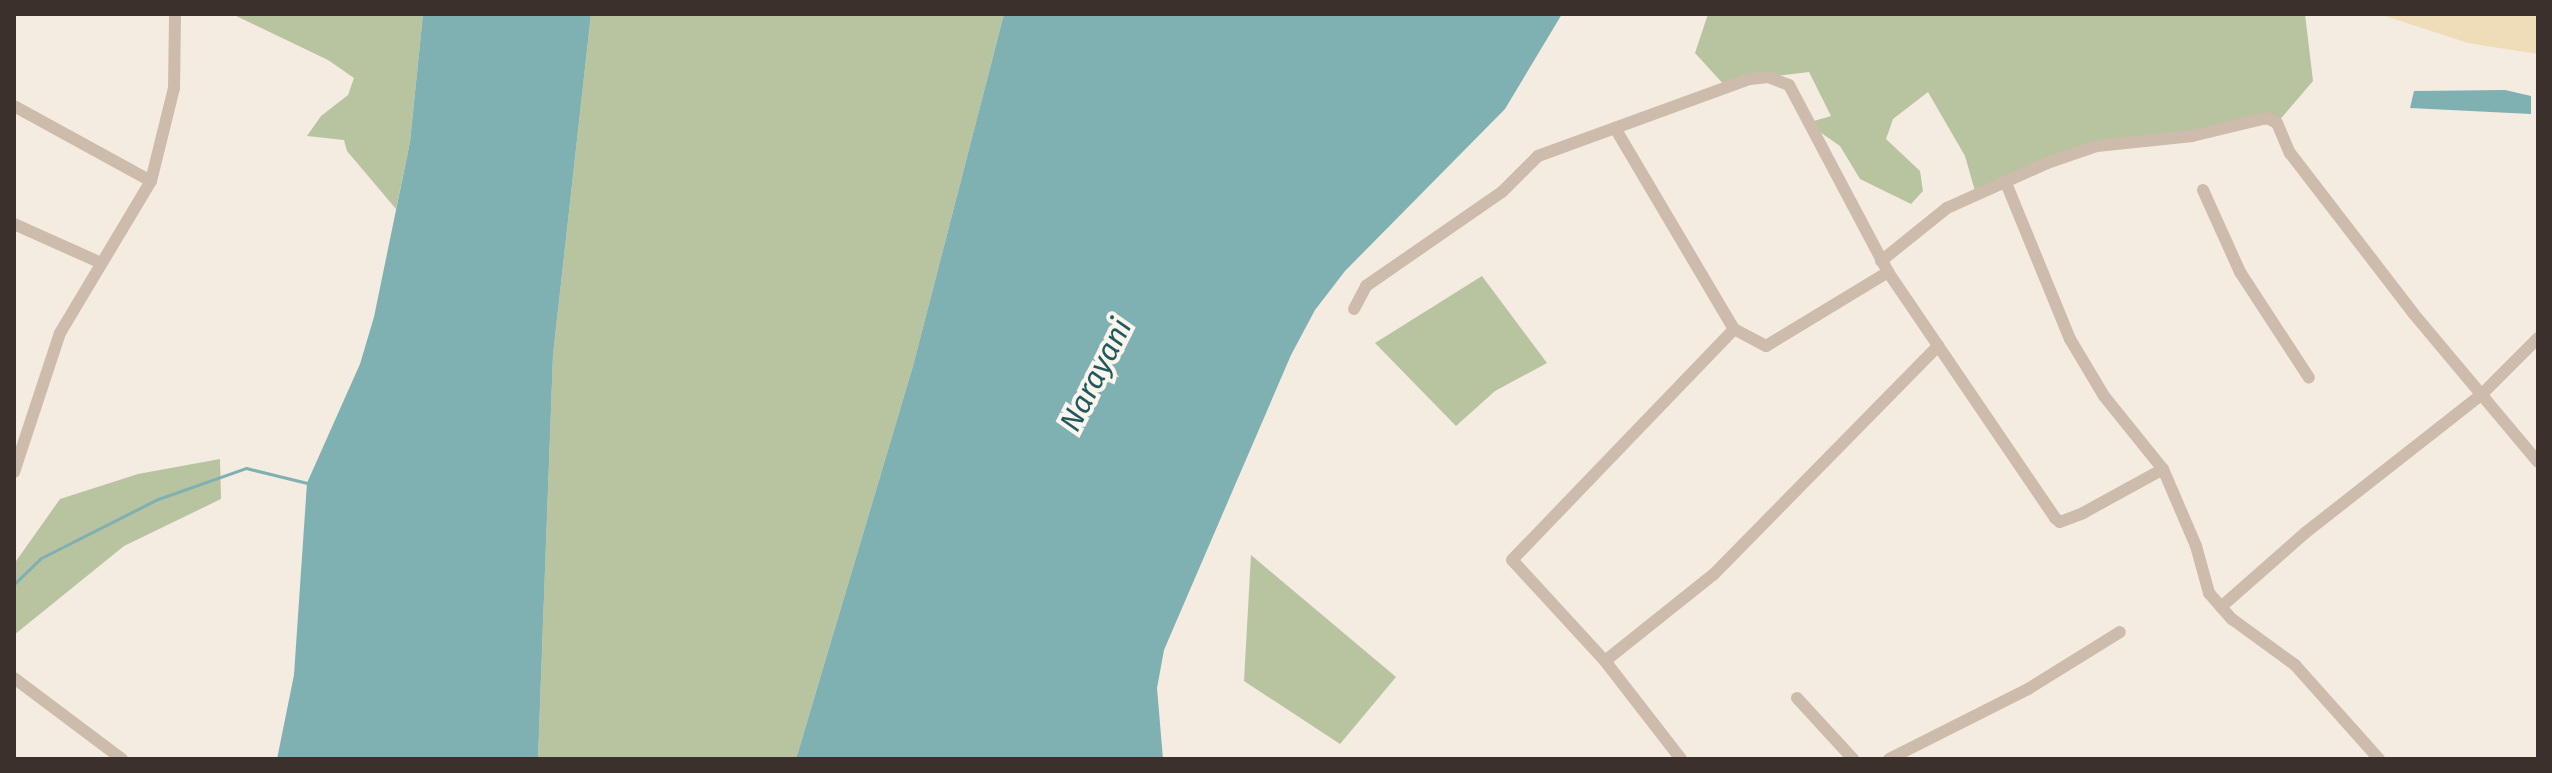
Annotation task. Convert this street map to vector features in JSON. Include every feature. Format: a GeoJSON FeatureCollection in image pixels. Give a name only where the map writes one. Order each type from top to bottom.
{"type":"FeatureCollection","features":[{"type":"Feature","properties":{"kind":"street"},"geometry":{"type":"LineString","coordinates":[[14,472],[60,333],[151,181],[174,88],[175,14]]}},
{"type":"Feature","properties":{"kind":"street"},"geometry":{"type":"LineString","coordinates":[[1354,309],[1366,286],[1502,192],[1538,156],[1750,79],[1768,77],[1789,85],[1884,266],[2060,522],[2163,469]]}},
{"type":"Feature","properties":{"kind":"street"},"geometry":{"type":"LineString","coordinates":[[14,106],[151,181]]}},
{"type":"Feature","properties":{"kind":"street"},"geometry":{"type":"LineString","coordinates":[[1615,128],[1734,329],[1766,346],[1884,266],[1947,208],[2097,146],[2192,136],[2267,118],[2277,123],[2290,153],[2481,395],[2538,462]]}},
{"type":"Feature","properties":{"kind":"street"},"geometry":{"type":"LineString","coordinates":[[2006,183],[2070,339],[2104,396],[2163,469],[2196,546],[2209,593],[2221,607],[2295,665],[2379,759]]}},
{"type":"Feature","properties":{"kind":"street"},"geometry":{"type":"LineString","coordinates":[[2203,190],[2240,272],[2309,378]]}},
{"type":"Feature","properties":{"kind":"street"},"geometry":{"type":"LineString","coordinates":[[14,224],[101,263]]}},
{"type":"Feature","properties":{"kind":"street"},"geometry":{"type":"LineString","coordinates":[[1681,759],[1605,661],[1512,560],[1734,329]]}},
{"type":"Feature","properties":{"kind":"street"},"geometry":{"type":"LineString","coordinates":[[2221,607],[2305,533],[2481,395],[2538,338]]}},
{"type":"Feature","properties":{"kind":"street"},"geometry":{"type":"LineString","coordinates":[[1605,661],[1714,574],[1938,346]]}},
{"type":"Feature","properties":{"kind":"street"},"geometry":{"type":"LineString","coordinates":[[1889,759],[2028,689],[2120,632]]}},
{"type":"Feature","properties":{"kind":"street"},"geometry":{"type":"LineString","coordinates":[[14,678],[122,759]]}},
{"type":"Feature","properties":{"kind":"street"},"geometry":{"type":"LineString","coordinates":[[1797,698],[1853,759]]}},
{"type":"Feature","properties":{"kind":"green space"},"geometry":{"type":"Polygon","coordinates":[[[232,14],[423,14],[410,142],[396,209],[347,151],[344,140],[307,136],[321,116],[348,95],[354,78],[328,60],[232,14]]]}},
{"type":"Feature","properties":{"kind":"green space"},"geometry":{"type":"Polygon","coordinates":[[[591,14],[1004,14],[913,366],[796,759],[538,759],[553,355],[591,14]]]}},
{"type":"Feature","properties":{"kind":"green space"},"geometry":{"type":"Polygon","coordinates":[[[1708,14],[2305,14],[2313,81],[2277,123],[2097,146],[1977,198],[1965,156],[1928,92],[1893,119],[1886,139],[1920,171],[1923,191],[1911,204],[1860,179],[1840,146],[1807,123],[1831,116],[1809,72],[1750,79],[1726,87],[1695,53],[1708,14]]]}},
{"type":"Feature","properties":{"kind":"green space"},"geometry":{"type":"Polygon","coordinates":[[[1482,276],[1547,363],[1495,391],[1456,426],[1375,343],[1482,276]]]}},
{"type":"Feature","properties":{"kind":"green space"},"geometry":{"type":"Polygon","coordinates":[[[220,459],[221,499],[124,546],[14,635],[14,564],[60,499],[138,474],[220,459]]]}},
{"type":"Feature","properties":{"kind":"green space"},"geometry":{"type":"Polygon","coordinates":[[[1251,555],[1396,677],[1340,744],[1244,681],[1251,555]]]}},
{"type":"Feature","properties":{"kind":"sand"},"geometry":{"type":"Polygon","coordinates":[[[2379,14],[2538,14],[2538,54],[2468,43],[2379,14]]]}},
{"type":"Feature","properties":{"kind":"water"},"geometry":{"type":"Polygon","coordinates":[[[423,14],[591,14],[553,355],[538,759],[277,759],[294,675],[307,483],[360,364],[374,317],[410,142],[423,14]]]}},
{"type":"Feature","properties":{"kind":"water","name":"Narayani"},"geometry":{"type":"Polygon","coordinates":[[[1004,14],[1562,14],[1505,109],[1345,271],[1315,310],[1291,355],[1164,650],[1157,688],[1163,759],[796,759],[913,366],[1004,14]]]}},
{"type":"Feature","properties":{"kind":"water"},"geometry":{"type":"Polygon","coordinates":[[[2505,90],[2531,96],[2531,114],[2410,108],[2414,91],[2505,90]]]}},
{"type":"Feature","properties":{"kind":"waterway"},"geometry":{"type":"LineString","coordinates":[[14,584],[41,558],[158,499],[246,468],[307,483]]}}]}
